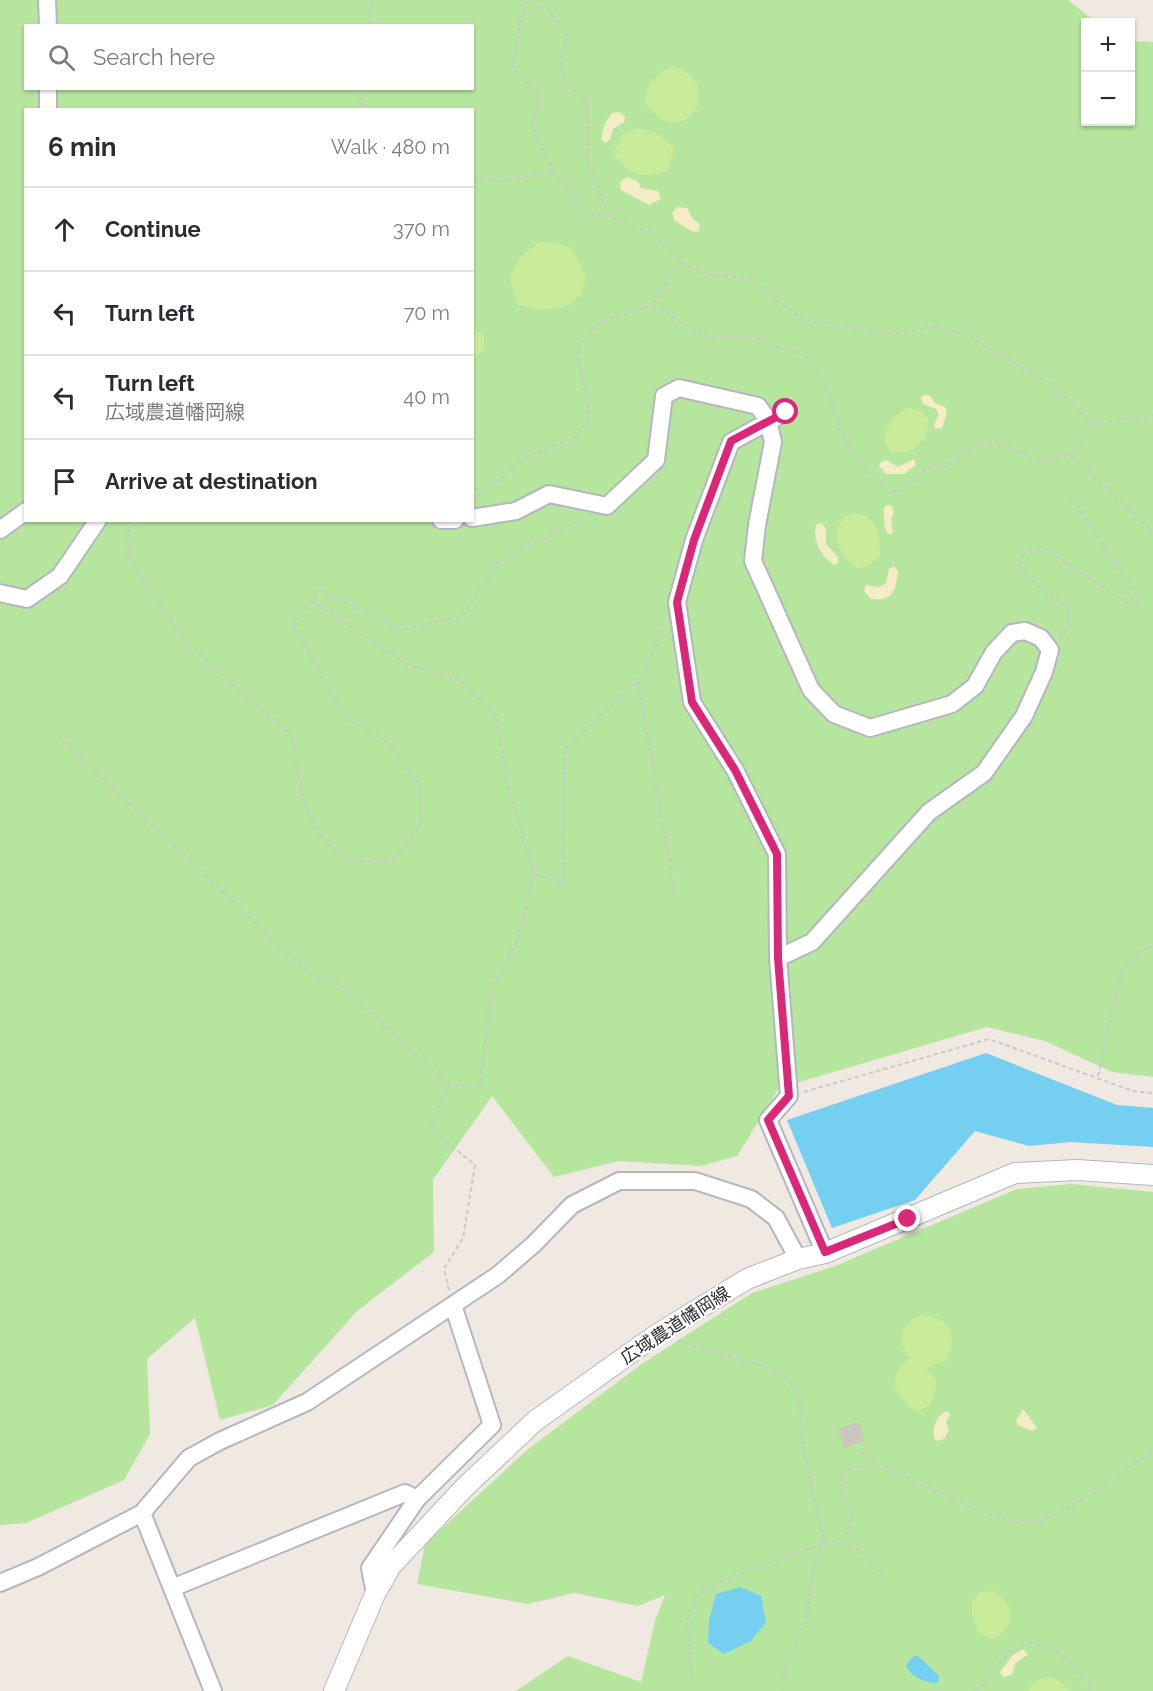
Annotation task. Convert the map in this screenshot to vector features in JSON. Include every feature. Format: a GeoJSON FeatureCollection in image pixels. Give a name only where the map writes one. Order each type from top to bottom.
{"type":"FeatureCollection","features":[{"type":"Feature","properties":{"kind":"street"},"geometry":{"type":"LineString","coordinates":[[47,0],[48,24]]}},
{"type":"Feature","properties":{"kind":"street"},"geometry":{"type":"LineString","coordinates":[[48,90],[48,108]]}},
{"type":"Feature","properties":{"kind":"street"},"geometry":{"type":"LineString","coordinates":[[474,518],[516,511],[549,494],[607,506],[656,460],[664,396],[679,388],[758,406],[768,420],[773,442],[757,525],[753,561],[811,690],[834,714],[870,728],[952,704],[975,686],[994,652],[1012,633],[1025,631],[1041,638],[1050,650],[1044,672],[1024,716],[984,772],[929,812],[812,942],[778,958]]}},
{"type":"Feature","properties":{"kind":"street"},"geometry":{"type":"LineString","coordinates":[[786,412],[731,441],[694,540],[677,602],[692,702],[735,770],[777,854],[778,958],[789,1096],[768,1120],[825,1252]]}},
{"type":"Feature","properties":{"kind":"street"},"geometry":{"type":"LineString","coordinates":[[0,530],[24,512]]}},
{"type":"Feature","properties":{"kind":"street"},"geometry":{"type":"LineString","coordinates":[[0,593],[27,599],[60,576],[98,522]]}},
{"type":"Feature","properties":{"kind":"street","name":"広域農道幡岡線"},"geometry":{"type":"LineString","coordinates":[[334,1691],[375,1594],[400,1557],[465,1487],[535,1421],[656,1335],[747,1279],[798,1259],[825,1252],[1015,1173],[1077,1170],[1153,1175]]}},
{"type":"Feature","properties":{"kind":"street"},"geometry":{"type":"LineString","coordinates":[[0,1583],[38,1567],[142,1512],[189,1458],[307,1402],[498,1275],[534,1244],[572,1205],[619,1181],[695,1181],[750,1199],[776,1218],[798,1259]]}},
{"type":"Feature","properties":{"kind":"street"},"geometry":{"type":"LineString","coordinates":[[375,1594],[370,1568],[417,1498],[492,1425],[453,1305]]}},
{"type":"Feature","properties":{"kind":"street"},"geometry":{"type":"LineString","coordinates":[[172,1588],[405,1493],[417,1498]]}},
{"type":"Feature","properties":{"kind":"street"},"geometry":{"type":"LineString","coordinates":[[142,1512],[213,1691]]}},
{"type":"Feature","properties":{"kind":"path"},"geometry":{"type":"LineString","coordinates":[[368,24],[373,0]]}},
{"type":"Feature","properties":{"kind":"path"},"geometry":{"type":"LineString","coordinates":[[529,0],[521,16],[513,69],[540,96],[531,126],[553,172],[587,214],[610,216],[654,234],[680,262],[702,273],[749,278],[801,319],[890,334],[934,327],[970,337],[1049,383],[1094,424]]}},
{"type":"Feature","properties":{"kind":"path"},"geometry":{"type":"LineString","coordinates":[[521,16],[545,6],[567,34],[559,63],[571,89],[587,101],[587,162],[610,216]]}},
{"type":"Feature","properties":{"kind":"path"},"geometry":{"type":"LineString","coordinates":[[358,90],[363,108]]}},
{"type":"Feature","properties":{"kind":"path"},"geometry":{"type":"LineString","coordinates":[[474,177],[501,181],[553,172]]}},
{"type":"Feature","properties":{"kind":"path"},"geometry":{"type":"LineString","coordinates":[[652,305],[680,262]]}},
{"type":"Feature","properties":{"kind":"path"},"geometry":{"type":"LineString","coordinates":[[1069,454],[1094,424],[1153,415]]}},
{"type":"Feature","properties":{"kind":"path"},"geometry":{"type":"LineString","coordinates":[[1050,650],[1070,626],[1067,608],[1025,575],[1017,561],[1027,551],[1047,550],[1136,609],[1141,601],[1071,497]]}},
{"type":"Feature","properties":{"kind":"path"},"geometry":{"type":"LineString","coordinates":[[129,522],[128,556],[186,643],[292,736],[300,792],[324,840],[353,859],[394,860],[421,826],[419,785],[389,743],[346,718],[293,624],[321,589],[401,630],[463,616],[496,564],[607,506]]}},
{"type":"Feature","properties":{"kind":"path"},"geometry":{"type":"LineString","coordinates":[[58,736],[313,977],[342,985],[449,1086],[480,1086],[491,991],[516,943],[534,874],[506,778],[496,714],[458,679],[410,666],[311,600]]}},
{"type":"Feature","properties":{"kind":"path"},"geometry":{"type":"LineString","coordinates":[[534,874],[563,882],[564,750],[638,681],[677,602]]}},
{"type":"Feature","properties":{"kind":"path"},"geometry":{"type":"LineString","coordinates":[[638,681],[675,894]]}},
{"type":"Feature","properties":{"kind":"path"},"geometry":{"type":"LineString","coordinates":[[1098,1076],[1121,972],[1147,947],[1153,946]]}},
{"type":"Feature","properties":{"kind":"path"},"geometry":{"type":"LineString","coordinates":[[789,1096],[989,1039],[1098,1076],[1133,1091],[1153,1093]]}},
{"type":"Feature","properties":{"kind":"path"},"geometry":{"type":"LineString","coordinates":[[449,1086],[432,1120],[433,1131],[475,1165],[463,1238],[444,1269],[453,1305]]}},
{"type":"Feature","properties":{"kind":"path"},"geometry":{"type":"LineString","coordinates":[[656,1335],[766,1367],[789,1380],[799,1400],[804,1453],[824,1544],[814,1563],[807,1615],[785,1671],[782,1691]]}},
{"type":"Feature","properties":{"kind":"path"},"geometry":{"type":"LineString","coordinates":[[842,1541],[854,1515],[843,1495],[840,1477],[852,1467],[878,1468],[1014,1522],[1042,1521],[1097,1491],[1153,1450]]}},
{"type":"Feature","properties":{"kind":"path"},"geometry":{"type":"LineString","coordinates":[[862,1452],[878,1468]]}},
{"type":"Feature","properties":{"kind":"path"},"geometry":{"type":"LineString","coordinates":[[692,1679],[687,1620],[698,1593],[824,1544],[842,1541],[861,1551],[883,1576]]}},
{"type":"Feature","properties":{"kind":"path"},"geometry":{"type":"LineString","coordinates":[[973,1691],[982,1685],[1001,1661],[1024,1642],[1047,1645],[1075,1664],[1092,1691]]}},
{"type":"Feature","properties":{"kind":"green space"},"geometry":{"type":"Polygon","coordinates":[[[0,0],[1068,0],[1091,18],[1081,18],[1081,126],[1135,126],[1135,41],[1153,42],[1153,1077],[1112,1072],[1045,1041],[987,1027],[779,1088],[737,1156],[701,1166],[619,1161],[554,1177],[492,1096],[433,1180],[434,1252],[357,1311],[273,1405],[220,1420],[195,1318],[147,1359],[150,1434],[124,1480],[26,1523],[0,1525],[0,0]]]}},
{"type":"Feature","properties":{"kind":"green space"},"geometry":{"type":"Polygon","coordinates":[[[673,66],[690,75],[698,88],[699,100],[693,112],[684,120],[671,122],[658,117],[644,101],[654,79],[673,66]]]}},
{"type":"Feature","properties":{"kind":"green space"},"geometry":{"type":"Polygon","coordinates":[[[637,128],[655,132],[675,148],[667,172],[650,175],[636,173],[625,167],[614,153],[621,136],[637,128]]]}},
{"type":"Feature","properties":{"kind":"green space"},"geometry":{"type":"Polygon","coordinates":[[[541,242],[552,242],[571,249],[586,277],[580,295],[574,301],[559,308],[542,309],[518,305],[509,277],[523,254],[541,242]]]}},
{"type":"Feature","properties":{"kind":"green space"},"geometry":{"type":"Polygon","coordinates":[[[474,328],[484,336],[484,349],[474,358],[474,328]]]}},
{"type":"Feature","properties":{"kind":"green space"},"geometry":{"type":"Polygon","coordinates":[[[909,408],[921,411],[929,421],[925,436],[918,446],[912,449],[891,452],[884,441],[887,430],[895,417],[909,408]]]}},
{"type":"Feature","properties":{"kind":"green space"},"geometry":{"type":"Polygon","coordinates":[[[851,513],[866,516],[872,521],[878,533],[880,556],[869,566],[855,568],[843,555],[835,536],[842,519],[851,513]]]}},
{"type":"Feature","properties":{"kind":"green space"},"geometry":{"type":"Polygon","coordinates":[[[1071,1184],[1153,1192],[1153,1691],[516,1691],[568,1656],[641,1682],[655,1621],[665,1595],[638,1606],[575,1593],[528,1604],[417,1584],[425,1544],[527,1450],[643,1363],[752,1293],[835,1266],[1017,1189],[1071,1184]]]}},
{"type":"Feature","properties":{"kind":"green space"},"geometry":{"type":"Polygon","coordinates":[[[922,1314],[941,1320],[951,1331],[952,1347],[946,1360],[926,1369],[936,1380],[935,1391],[930,1403],[917,1412],[898,1393],[895,1379],[897,1372],[911,1358],[903,1345],[902,1333],[909,1323],[922,1314]]]}},
{"type":"Feature","properties":{"kind":"green space"},"geometry":{"type":"Polygon","coordinates":[[[992,1591],[1006,1602],[1011,1615],[1007,1628],[992,1639],[979,1633],[972,1615],[972,1602],[980,1592],[992,1591]]]}},
{"type":"Feature","properties":{"kind":"green space"},"geometry":{"type":"Polygon","coordinates":[[[1045,1677],[1058,1680],[1070,1691],[1028,1691],[1032,1684],[1045,1677]]]}},
{"type":"Feature","properties":{"kind":"sand"},"geometry":{"type":"Polygon","coordinates":[[[619,112],[625,117],[624,122],[613,129],[610,140],[605,143],[601,139],[605,123],[612,113],[619,112]]]}},
{"type":"Feature","properties":{"kind":"sand"},"geometry":{"type":"Polygon","coordinates":[[[627,177],[637,181],[641,188],[658,191],[661,199],[649,205],[621,190],[620,182],[627,177]]]}},
{"type":"Feature","properties":{"kind":"sand"},"geometry":{"type":"Polygon","coordinates":[[[677,207],[687,208],[693,219],[700,224],[699,231],[693,232],[675,221],[672,213],[677,207]]]}},
{"type":"Feature","properties":{"kind":"sand"},"geometry":{"type":"Polygon","coordinates":[[[924,395],[930,395],[935,403],[945,407],[947,413],[942,428],[935,429],[934,424],[939,415],[936,409],[923,404],[921,398],[924,395]]]}},
{"type":"Feature","properties":{"kind":"sand"},"geometry":{"type":"Polygon","coordinates":[[[914,459],[916,465],[904,474],[886,474],[879,466],[881,462],[887,460],[898,467],[914,459]]]}},
{"type":"Feature","properties":{"kind":"sand"},"geometry":{"type":"Polygon","coordinates":[[[891,505],[894,512],[891,520],[893,533],[888,534],[884,527],[884,511],[885,506],[891,505]]]}},
{"type":"Feature","properties":{"kind":"sand"},"geometry":{"type":"Polygon","coordinates":[[[822,523],[826,529],[826,544],[838,557],[838,563],[835,565],[822,553],[816,541],[815,529],[817,524],[822,523]]]}},
{"type":"Feature","properties":{"kind":"sand"},"geometry":{"type":"Polygon","coordinates":[[[894,566],[898,571],[892,593],[884,599],[871,599],[864,591],[866,585],[879,587],[886,583],[889,569],[894,566]]]}},
{"type":"Feature","properties":{"kind":"sand"},"geometry":{"type":"Polygon","coordinates":[[[1023,1409],[1037,1428],[1032,1431],[1018,1425],[1016,1421],[1023,1409]]]}},
{"type":"Feature","properties":{"kind":"sand"},"geometry":{"type":"Polygon","coordinates":[[[946,1411],[950,1413],[946,1423],[949,1430],[945,1438],[939,1441],[934,1439],[934,1426],[937,1419],[946,1411]]]}},
{"type":"Feature","properties":{"kind":"sand"},"geometry":{"type":"Polygon","coordinates":[[[1023,1649],[1028,1654],[1015,1664],[1012,1675],[1003,1677],[1000,1672],[1013,1655],[1023,1649]]]}},
{"type":"Feature","properties":{"kind":"water"},"geometry":{"type":"Polygon","coordinates":[[[986,1053],[1117,1105],[1153,1108],[1153,1147],[1071,1142],[1029,1146],[975,1131],[915,1200],[832,1228],[787,1120],[986,1053]]]}},
{"type":"Feature","properties":{"kind":"water"},"geometry":{"type":"Polygon","coordinates":[[[740,1587],[761,1596],[766,1622],[751,1641],[724,1654],[708,1643],[709,1621],[716,1594],[740,1587]]]}},
{"type":"Feature","properties":{"kind":"water"},"geometry":{"type":"Polygon","coordinates":[[[917,1655],[939,1676],[938,1683],[919,1679],[906,1666],[911,1658],[917,1655]]]}},
{"type":"Feature","properties":{"kind":"building"},"geometry":{"type":"Polygon","coordinates":[[[858,1423],[864,1440],[845,1447],[839,1430],[858,1423]]]}},
{"type":"Feature","properties":{"kind":"route"},"geometry":{"type":"LineString","coordinates":[[786,412],[731,441],[694,540],[677,602],[692,702],[735,770],[777,854],[778,958],[789,1096],[768,1120],[825,1252],[908,1219]]}}]}
